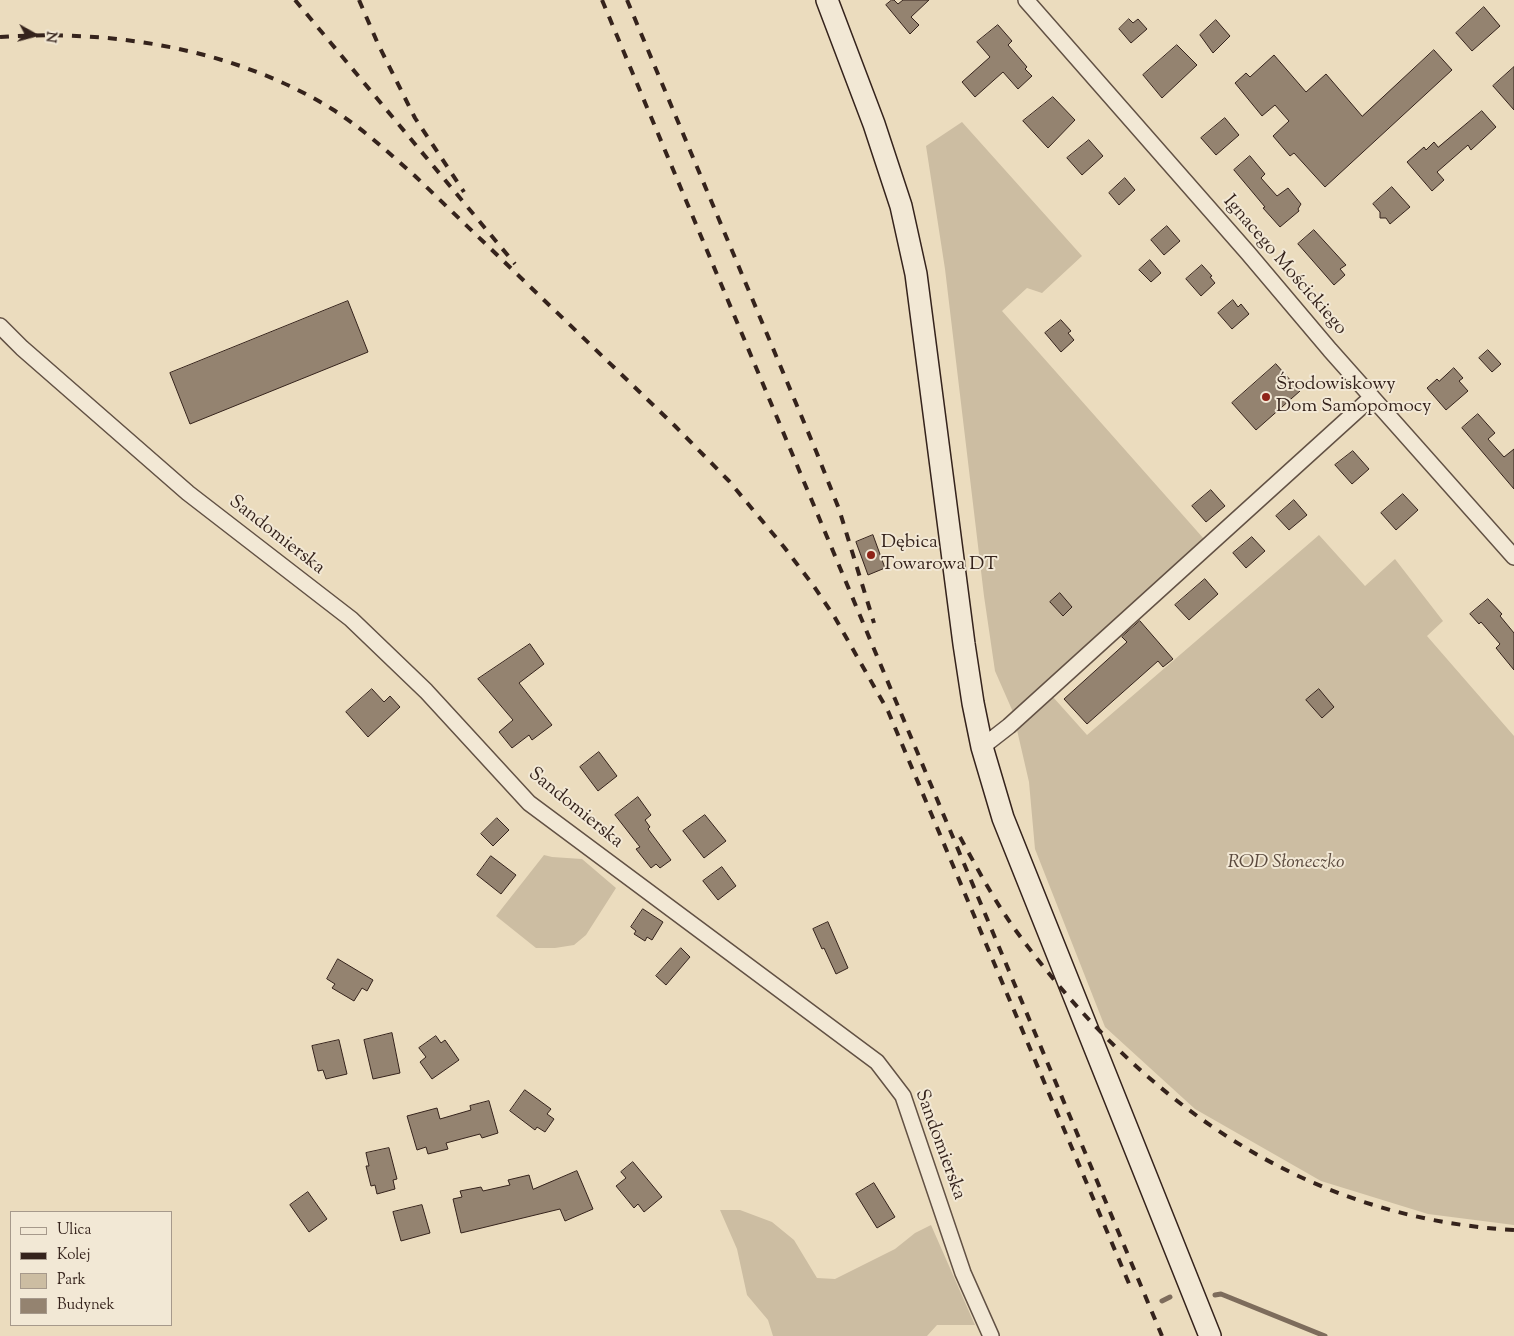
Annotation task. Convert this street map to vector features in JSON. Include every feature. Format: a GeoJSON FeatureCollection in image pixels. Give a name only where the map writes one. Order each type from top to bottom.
{"type":"FeatureCollection","features":[{"type":"Feature","properties":{"kind":"street"},"geometry":{"type":"LineString","coordinates":[[827,0],[874,124],[901,206],[916,274],[972,703],[982,747],[1003,818],[1210,1336]]}},
{"type":"Feature","properties":{"kind":"street","name":"Ignacego Mościckiego"},"geometry":{"type":"LineString","coordinates":[[1026,0],[1514,557]]}},
{"type":"Feature","properties":{"kind":"street","name":"Sandomierska"},"geometry":{"type":"LineString","coordinates":[[0,326],[22,348],[188,493],[351,619],[426,692],[529,803],[877,1062],[903,1096],[963,1273],[991,1336]]}},
{"type":"Feature","properties":{"kind":"street"},"geometry":{"type":"LineString","coordinates":[[982,747],[1016,720],[1372,397]]}},
{"type":"Feature","properties":{"kind":"green space"},"geometry":{"type":"Polygon","coordinates":[[[962,122],[1082,256],[1042,293],[1027,288],[1002,311],[1204,539],[1013,712],[995,671],[984,596],[945,269],[926,146],[962,122]]]}},
{"type":"Feature","properties":{"kind":"green space","name":"ROD Słoneczko"},"geometry":{"type":"Polygon","coordinates":[[[1319,535],[1365,586],[1395,559],[1443,621],[1427,636],[1514,736],[1514,1225],[1428,1214],[1321,1181],[1195,1109],[1105,1027],[1035,849],[1029,782],[1017,730],[1053,697],[1087,735],[1319,535]]]}},
{"type":"Feature","properties":{"kind":"green space"},"geometry":{"type":"Polygon","coordinates":[[[544,855],[582,859],[616,888],[586,935],[574,945],[536,948],[496,916],[544,855]]]}},
{"type":"Feature","properties":{"kind":"green space"},"geometry":{"type":"Polygon","coordinates":[[[720,1210],[740,1210],[772,1222],[794,1240],[817,1278],[835,1279],[895,1249],[915,1233],[931,1225],[975,1325],[937,1325],[927,1336],[773,1336],[768,1320],[747,1295],[737,1249],[720,1210]]]}},
{"type":"Feature","properties":{"kind":"building"},"geometry":{"type":"Polygon","coordinates":[[[892,0],[898,4],[903,0],[929,0],[911,17],[919,25],[910,34],[886,5],[892,0]]]}},
{"type":"Feature","properties":{"kind":"building"},"geometry":{"type":"Polygon","coordinates":[[[1484,7],[1500,26],[1472,51],[1456,33],[1484,7]]]}},
{"type":"Feature","properties":{"kind":"building"},"geometry":{"type":"Polygon","coordinates":[[[1129,19],[1133,23],[1138,19],[1147,29],[1131,43],[1119,29],[1129,19]]]}},
{"type":"Feature","properties":{"kind":"building"},"geometry":{"type":"Polygon","coordinates":[[[1216,20],[1230,36],[1213,53],[1200,35],[1216,20]]]}},
{"type":"Feature","properties":{"kind":"building"},"geometry":{"type":"Polygon","coordinates":[[[998,25],[1012,41],[1008,45],[1027,67],[1025,69],[1032,76],[1018,89],[1003,72],[975,97],[962,82],[990,57],[977,42],[998,25]]]}},
{"type":"Feature","properties":{"kind":"building"},"geometry":{"type":"Polygon","coordinates":[[[1177,45],[1197,65],[1162,98],[1143,75],[1177,45]]]}},
{"type":"Feature","properties":{"kind":"building"},"geometry":{"type":"Polygon","coordinates":[[[1434,50],[1452,70],[1325,187],[1294,153],[1290,156],[1273,136],[1289,121],[1275,105],[1262,116],[1235,83],[1246,73],[1250,77],[1274,55],[1306,92],[1326,74],[1362,116],[1434,50]]]}},
{"type":"Feature","properties":{"kind":"building"},"geometry":{"type":"Polygon","coordinates":[[[1514,67],[1514,110],[1493,86],[1514,67]]]}},
{"type":"Feature","properties":{"kind":"building"},"geometry":{"type":"Polygon","coordinates":[[[1053,97],[1075,120],[1048,148],[1023,121],[1053,97]]]}},
{"type":"Feature","properties":{"kind":"building"},"geometry":{"type":"Polygon","coordinates":[[[1482,111],[1496,127],[1471,150],[1468,145],[1437,172],[1444,180],[1432,191],[1407,162],[1424,147],[1426,150],[1434,142],[1438,147],[1482,111]]]}},
{"type":"Feature","properties":{"kind":"building"},"geometry":{"type":"Polygon","coordinates":[[[1225,118],[1239,135],[1216,155],[1201,138],[1225,118]]]}},
{"type":"Feature","properties":{"kind":"building"},"geometry":{"type":"Polygon","coordinates":[[[1089,140],[1103,156],[1082,175],[1067,158],[1089,140]]]}},
{"type":"Feature","properties":{"kind":"building"},"geometry":{"type":"Polygon","coordinates":[[[1250,156],[1265,174],[1261,178],[1277,196],[1288,188],[1301,204],[1298,209],[1299,211],[1280,227],[1234,170],[1250,156]]]}},
{"type":"Feature","properties":{"kind":"building"},"geometry":{"type":"Polygon","coordinates":[[[1125,178],[1135,190],[1119,205],[1109,193],[1125,178]]]}},
{"type":"Feature","properties":{"kind":"building"},"geometry":{"type":"Polygon","coordinates":[[[1392,187],[1410,207],[1390,224],[1386,218],[1380,218],[1380,212],[1373,204],[1392,187]]]}},
{"type":"Feature","properties":{"kind":"building"},"geometry":{"type":"Polygon","coordinates":[[[1167,226],[1180,241],[1164,255],[1151,240],[1167,226]]]}},
{"type":"Feature","properties":{"kind":"building"},"geometry":{"type":"Polygon","coordinates":[[[1314,230],[1346,265],[1340,269],[1345,275],[1334,285],[1298,244],[1314,230]]]}},
{"type":"Feature","properties":{"kind":"building"},"geometry":{"type":"Polygon","coordinates":[[[1150,260],[1161,273],[1151,282],[1139,270],[1150,260]]]}},
{"type":"Feature","properties":{"kind":"building"},"geometry":{"type":"Polygon","coordinates":[[[1202,265],[1212,276],[1210,277],[1215,283],[1201,296],[1186,279],[1202,265]]]}},
{"type":"Feature","properties":{"kind":"building"},"geometry":{"type":"Polygon","coordinates":[[[1233,300],[1238,307],[1241,304],[1249,314],[1232,329],[1218,313],[1233,300]]]}},
{"type":"Feature","properties":{"kind":"building"},"geometry":{"type":"Polygon","coordinates":[[[348,301],[368,352],[190,424],[170,373],[348,301]]]}},
{"type":"Feature","properties":{"kind":"building"},"geometry":{"type":"Polygon","coordinates":[[[1061,320],[1071,331],[1068,333],[1074,340],[1061,352],[1045,333],[1061,320]]]}},
{"type":"Feature","properties":{"kind":"building"},"geometry":{"type":"Polygon","coordinates":[[[1488,350],[1501,364],[1492,372],[1479,358],[1488,350]]]}},
{"type":"Feature","properties":{"kind":"building","name":"Środowiskowy Dom Samopomocy"},"geometry":{"type":"Polygon","coordinates":[[[1276,364],[1300,391],[1256,430],[1232,403],[1276,364]]]}},
{"type":"Feature","properties":{"kind":"building"},"geometry":{"type":"Polygon","coordinates":[[[1454,368],[1463,378],[1459,381],[1468,391],[1446,410],[1427,388],[1437,379],[1439,381],[1454,368]]]}},
{"type":"Feature","properties":{"kind":"building"},"geometry":{"type":"Polygon","coordinates":[[[1478,414],[1495,433],[1488,439],[1504,457],[1514,449],[1514,489],[1462,428],[1478,414]]]}},
{"type":"Feature","properties":{"kind":"building"},"geometry":{"type":"Polygon","coordinates":[[[1353,451],[1369,469],[1352,484],[1335,465],[1353,451]]]}},
{"type":"Feature","properties":{"kind":"building"},"geometry":{"type":"Polygon","coordinates":[[[1211,490],[1225,506],[1206,522],[1192,506],[1211,490]]]}},
{"type":"Feature","properties":{"kind":"building"},"geometry":{"type":"Polygon","coordinates":[[[1403,494],[1418,510],[1396,530],[1381,513],[1403,494]]]}},
{"type":"Feature","properties":{"kind":"building"},"geometry":{"type":"Polygon","coordinates":[[[1294,500],[1307,515],[1289,530],[1276,516],[1294,500]]]}},
{"type":"Feature","properties":{"kind":"building","name":"Dębica Towarowa DT"},"geometry":{"type":"Polygon","coordinates":[[[873,535],[885,568],[868,575],[856,542],[873,535]]]}},
{"type":"Feature","properties":{"kind":"building"},"geometry":{"type":"Polygon","coordinates":[[[1252,537],[1265,551],[1246,568],[1233,553],[1252,537]]]}},
{"type":"Feature","properties":{"kind":"building"},"geometry":{"type":"Polygon","coordinates":[[[1205,579],[1218,594],[1189,620],[1175,605],[1205,579]]]}},
{"type":"Feature","properties":{"kind":"building"},"geometry":{"type":"Polygon","coordinates":[[[1060,593],[1072,607],[1063,616],[1050,602],[1060,593]]]}},
{"type":"Feature","properties":{"kind":"building"},"geometry":{"type":"Polygon","coordinates":[[[1488,599],[1502,614],[1500,616],[1514,633],[1514,670],[1496,648],[1500,644],[1481,622],[1479,624],[1470,614],[1488,599]]]}},
{"type":"Feature","properties":{"kind":"building"},"geometry":{"type":"Polygon","coordinates":[[[1140,621],[1173,659],[1163,667],[1158,661],[1087,724],[1064,699],[1127,642],[1122,637],[1140,621]]]}},
{"type":"Feature","properties":{"kind":"building"},"geometry":{"type":"Polygon","coordinates":[[[530,644],[544,664],[519,683],[552,725],[532,740],[529,735],[512,748],[499,732],[513,720],[478,679],[530,644]]]}},
{"type":"Feature","properties":{"kind":"building"},"geometry":{"type":"Polygon","coordinates":[[[372,689],[384,702],[390,696],[400,707],[368,737],[346,712],[372,689]]]}},
{"type":"Feature","properties":{"kind":"building"},"geometry":{"type":"Polygon","coordinates":[[[1319,689],[1334,707],[1322,718],[1306,700],[1319,689]]]}},
{"type":"Feature","properties":{"kind":"building"},"geometry":{"type":"Polygon","coordinates":[[[599,752],[617,776],[598,791],[580,767],[599,752]]]}},
{"type":"Feature","properties":{"kind":"building"},"geometry":{"type":"Polygon","coordinates":[[[638,797],[651,815],[645,820],[650,827],[648,829],[671,860],[660,868],[656,864],[651,868],[636,849],[640,847],[615,815],[638,797]]]}},
{"type":"Feature","properties":{"kind":"building"},"geometry":{"type":"Polygon","coordinates":[[[705,815],[726,841],[704,858],[683,831],[705,815]]]}},
{"type":"Feature","properties":{"kind":"building"},"geometry":{"type":"Polygon","coordinates":[[[497,818],[509,830],[493,846],[481,834],[497,818]]]}},
{"type":"Feature","properties":{"kind":"building"},"geometry":{"type":"Polygon","coordinates":[[[491,856],[516,875],[501,894],[477,875],[491,856]]]}},
{"type":"Feature","properties":{"kind":"building"},"geometry":{"type":"Polygon","coordinates":[[[722,867],[736,886],[718,900],[703,881],[722,867]]]}},
{"type":"Feature","properties":{"kind":"building"},"geometry":{"type":"Polygon","coordinates":[[[643,909],[663,922],[652,940],[647,937],[645,941],[634,934],[636,931],[631,927],[643,909]]]}},
{"type":"Feature","properties":{"kind":"building"},"geometry":{"type":"Polygon","coordinates":[[[828,922],[848,968],[836,974],[813,929],[828,922]]]}},
{"type":"Feature","properties":{"kind":"building"},"geometry":{"type":"Polygon","coordinates":[[[681,948],[690,957],[666,985],[656,976],[681,948]]]}},
{"type":"Feature","properties":{"kind":"building"},"geometry":{"type":"Polygon","coordinates":[[[338,959],[373,980],[367,991],[362,988],[354,1001],[332,988],[335,984],[327,979],[338,959]]]}},
{"type":"Feature","properties":{"kind":"building"},"geometry":{"type":"Polygon","coordinates":[[[392,1033],[400,1073],[373,1079],[364,1040],[392,1033]]]}},
{"type":"Feature","properties":{"kind":"building"},"geometry":{"type":"Polygon","coordinates":[[[436,1036],[441,1043],[445,1040],[459,1060],[432,1079],[420,1062],[426,1057],[419,1048],[436,1036]]]}},
{"type":"Feature","properties":{"kind":"building"},"geometry":{"type":"Polygon","coordinates":[[[339,1040],[347,1074],[326,1079],[323,1070],[318,1071],[312,1046],[339,1040]]]}},
{"type":"Feature","properties":{"kind":"building"},"geometry":{"type":"Polygon","coordinates":[[[525,1090],[551,1109],[547,1114],[554,1119],[545,1132],[537,1127],[535,1130],[510,1111],[525,1090]]]}},
{"type":"Feature","properties":{"kind":"building"},"geometry":{"type":"Polygon","coordinates":[[[489,1101],[498,1133],[482,1138],[480,1134],[446,1143],[448,1149],[428,1154],[426,1147],[417,1150],[407,1116],[437,1108],[440,1119],[471,1110],[470,1106],[489,1101]]]}},
{"type":"Feature","properties":{"kind":"building"},"geometry":{"type":"Polygon","coordinates":[[[389,1148],[397,1179],[393,1180],[395,1189],[377,1194],[375,1185],[371,1186],[366,1166],[369,1166],[366,1153],[389,1148]]]}},
{"type":"Feature","properties":{"kind":"building"},"geometry":{"type":"Polygon","coordinates":[[[633,1162],[662,1197],[644,1212],[638,1204],[634,1208],[616,1186],[626,1178],[621,1172],[633,1162]]]}},
{"type":"Feature","properties":{"kind":"building"},"geometry":{"type":"Polygon","coordinates":[[[577,1171],[593,1209],[565,1221],[560,1209],[461,1233],[453,1199],[462,1197],[460,1191],[481,1187],[483,1191],[510,1185],[508,1180],[529,1175],[533,1189],[577,1171]]]}},
{"type":"Feature","properties":{"kind":"building"},"geometry":{"type":"Polygon","coordinates":[[[874,1183],[895,1217],[877,1228],[856,1194],[874,1183]]]}},
{"type":"Feature","properties":{"kind":"building"},"geometry":{"type":"Polygon","coordinates":[[[308,1192],[327,1219],[309,1232],[290,1205],[308,1192]]]}},
{"type":"Feature","properties":{"kind":"building"},"geometry":{"type":"Polygon","coordinates":[[[422,1205],[430,1233],[401,1241],[393,1212],[422,1205]]]}},
{"type":"Feature","properties":{"kind":"waterway"},"geometry":{"type":"LineString","coordinates":[[1215,1295],[1221,1294],[1325,1336]]}},
{"type":"Feature","properties":{"kind":"waterway"},"geometry":{"type":"LineString","coordinates":[[1162,1301],[1170,1297]]}},
{"type":"Feature","properties":{"kind":"railway"},"geometry":{"type":"LineString","coordinates":[[295,0],[515,264]]}},
{"type":"Feature","properties":{"kind":"railway"},"geometry":{"type":"LineString","coordinates":[[359,0],[378,44],[415,118],[464,192]]}},
{"type":"Feature","properties":{"kind":"railway"},"geometry":{"type":"LineString","coordinates":[[602,0],[1162,1336]]}},
{"type":"Feature","properties":{"kind":"railway"},"geometry":{"type":"LineString","coordinates":[[627,0],[839,509],[874,623]]}},
{"type":"Feature","properties":{"kind":"railway"},"geometry":{"type":"LineString","coordinates":[[0,37],[86,36],[129,40],[172,48],[214,58],[255,71],[295,88],[332,109],[364,132],[415,176],[675,426],[729,481],[813,585],[834,616],[888,711],[1130,1286]]}},
{"type":"Feature","properties":{"kind":"railway"},"geometry":{"type":"LineString","coordinates":[[960,837],[986,884],[1014,928],[1062,989],[1114,1045],[1170,1095],[1230,1138],[1294,1174],[1363,1202],[1436,1221],[1514,1230]]}},
{"type":"Feature","properties":{"kind":"place","name":"Środowiskowy Dom Samopomocy"},"geometry":{"type":"Point","coordinates":[1266,397]}},
{"type":"Feature","properties":{"kind":"place","name":"Dębica Towarowa DT"},"geometry":{"type":"Point","coordinates":[871,555]}}]}
